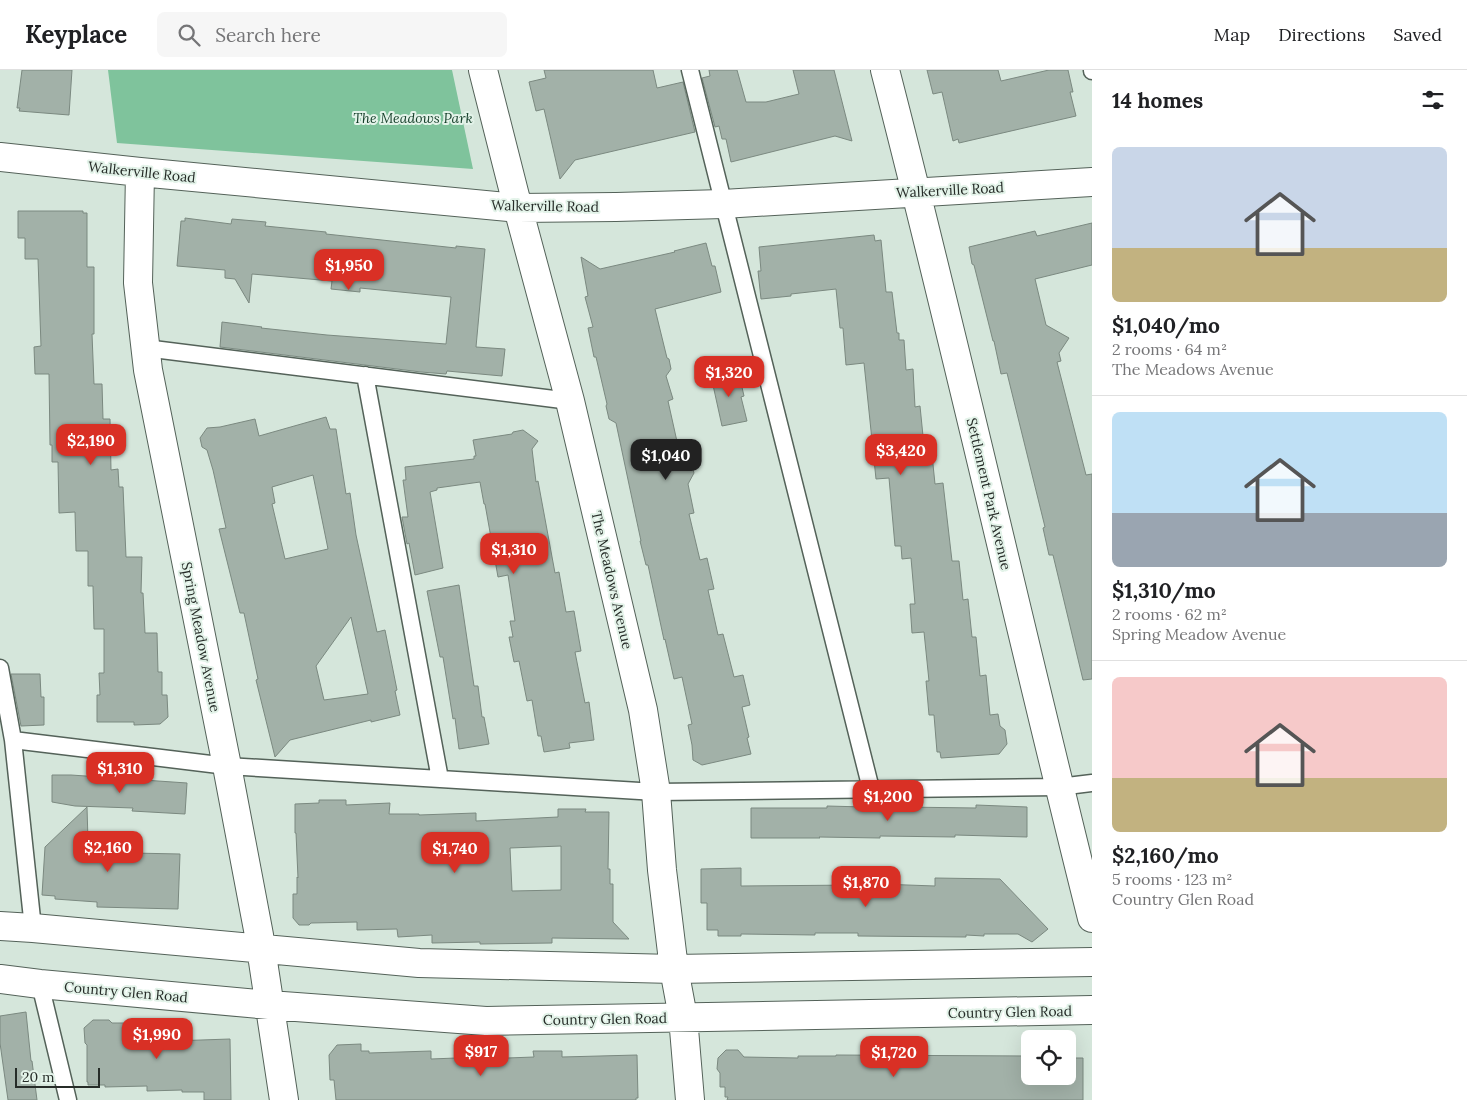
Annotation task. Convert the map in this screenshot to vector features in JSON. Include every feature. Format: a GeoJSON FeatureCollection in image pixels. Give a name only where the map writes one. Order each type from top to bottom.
{"type":"FeatureCollection","features":[{"type":"Feature","properties":{"kind":"street","name":"The Meadows Avenue"},"geometry":{"type":"LineString","coordinates":[[483,70],[570,401],[643,710],[656,792],[662,870],[674,969],[683,1017],[690,1100]]}},
{"type":"Feature","properties":{"kind":"street","name":"Settlement Park Avenue"},"geometry":{"type":"LineString","coordinates":[[885,70],[917,192],[1092,918]]}},
{"type":"Feature","properties":{"kind":"street","name":"Walkerville Road"},"geometry":{"type":"LineString","coordinates":[[0,157],[518,208],[723,204],[1092,182]]}},
{"type":"Feature","properties":{"kind":"street","name":"Spring Meadow Avenue"},"geometry":{"type":"LineString","coordinates":[[140,172],[138,283],[145,348],[261,949],[284,1100]]}},
{"type":"Feature","properties":{"kind":"street"},"geometry":{"type":"LineString","coordinates":[[0,926],[419,963],[674,969],[1092,962]]}},
{"type":"Feature","properties":{"kind":"street","name":"Country Glen Road"},"geometry":{"type":"LineString","coordinates":[[0,978],[40,984],[269,1005],[486,1021],[1092,1010]]}},
{"type":"Feature","properties":{"kind":"lane"},"geometry":{"type":"LineString","coordinates":[[690,70],[871,789]]}},
{"type":"Feature","properties":{"kind":"lane"},"geometry":{"type":"LineString","coordinates":[[145,348],[570,401]]}},
{"type":"Feature","properties":{"kind":"lane"},"geometry":{"type":"LineString","coordinates":[[365,375],[440,779]]}},
{"type":"Feature","properties":{"kind":"lane"},"geometry":{"type":"LineString","coordinates":[[0,668],[13,740],[33,928]]}},
{"type":"Feature","properties":{"kind":"lane"},"geometry":{"type":"LineString","coordinates":[[13,740],[227,766],[656,792],[1059,787],[1092,783]]}},
{"type":"Feature","properties":{"kind":"lane"},"geometry":{"type":"LineString","coordinates":[[40,984],[68,1100]]}},
{"type":"Feature","properties":{"kind":"green space","name":"The Meadows Park"},"geometry":{"type":"Polygon","coordinates":[[[108,70],[452,70],[473,169],[117,143],[108,70]]]}},
{"type":"Feature","properties":{"kind":"building"},"geometry":{"type":"Polygon","coordinates":[[[22,70],[72,70],[69,115],[19,111],[20,108],[17,108],[22,70]]]}},
{"type":"Feature","properties":{"kind":"building"},"geometry":{"type":"Polygon","coordinates":[[[544,70],[653,70],[657,88],[683,82],[695,132],[575,160],[560,179],[544,109],[536,111],[529,82],[546,78],[544,70]]]}},
{"type":"Feature","properties":{"kind":"building"},"geometry":{"type":"Polygon","coordinates":[[[709,70],[737,70],[746,102],[766,102],[799,94],[793,70],[834,70],[852,141],[835,136],[731,162],[726,139],[722,139],[719,126],[715,127],[702,78],[710,76],[709,70]]]}},
{"type":"Feature","properties":{"kind":"building"},"geometry":{"type":"Polygon","coordinates":[[[927,70],[998,70],[1001,81],[1049,70],[1068,70],[1073,92],[1070,92],[1076,116],[959,143],[958,139],[953,141],[942,92],[933,94],[927,70]]]}},
{"type":"Feature","properties":{"kind":"building"},"geometry":{"type":"Polygon","coordinates":[[[18,211],[83,211],[83,213],[87,213],[87,267],[94,267],[94,334],[92,334],[94,384],[102,384],[103,419],[110,419],[111,470],[118,469],[119,487],[123,487],[126,557],[142,557],[141,593],[143,593],[145,633],[157,633],[158,672],[162,672],[162,695],[167,695],[168,717],[160,724],[134,725],[134,722],[97,722],[97,695],[100,695],[99,673],[104,673],[104,629],[94,629],[93,586],[88,586],[88,551],[76,551],[75,512],[59,513],[58,462],[52,462],[52,445],[50,445],[49,374],[35,374],[34,347],[41,346],[38,259],[25,259],[25,238],[18,238],[18,211]]]}},
{"type":"Feature","properties":{"kind":"building"},"geometry":{"type":"Polygon","coordinates":[[[185,218],[231,224],[232,219],[266,222],[265,226],[326,232],[326,234],[456,248],[456,246],[485,249],[476,347],[505,349],[502,376],[447,371],[446,374],[421,372],[220,347],[222,322],[327,335],[446,344],[451,297],[360,288],[360,292],[331,289],[332,281],[252,274],[249,303],[235,279],[225,278],[225,270],[177,266],[181,221],[185,221],[185,218]]]}},
{"type":"Feature","properties":{"kind":"building"},"geometry":{"type":"Polygon","coordinates":[[[1092,223],[1092,265],[1035,279],[1046,325],[1069,338],[1059,353],[1061,361],[1057,362],[1086,475],[1092,474],[1092,679],[1083,680],[1053,555],[1049,555],[1043,528],[1045,527],[1007,373],[1001,374],[969,247],[1035,231],[1037,236],[1092,223]]]}},
{"type":"Feature","properties":{"kind":"building"},"geometry":{"type":"Polygon","coordinates":[[[874,235],[875,241],[881,240],[886,292],[892,292],[897,333],[899,333],[899,340],[904,340],[906,370],[913,369],[915,407],[920,406],[924,446],[931,445],[935,484],[943,483],[952,561],[959,561],[963,600],[968,599],[972,637],[976,637],[980,676],[986,675],[990,715],[998,714],[1000,726],[1005,730],[1007,744],[999,754],[941,758],[940,752],[937,752],[934,715],[929,715],[926,681],[929,681],[924,632],[912,633],[910,604],[915,604],[911,558],[902,559],[901,546],[895,546],[889,478],[876,479],[864,363],[846,365],[843,328],[840,328],[836,289],[761,299],[758,271],[761,271],[759,247],[874,235]]]}},
{"type":"Feature","properties":{"kind":"building"},"geometry":{"type":"Polygon","coordinates":[[[706,243],[712,266],[715,266],[721,292],[655,309],[671,369],[666,376],[673,399],[668,401],[678,446],[686,444],[694,473],[688,484],[694,513],[689,514],[700,560],[707,558],[714,589],[708,590],[718,635],[723,634],[734,677],[743,675],[750,705],[742,707],[751,754],[702,765],[693,760],[688,725],[692,724],[682,677],[674,679],[648,565],[646,565],[640,541],[616,423],[609,419],[596,357],[594,357],[588,328],[593,327],[585,297],[588,296],[581,257],[600,269],[706,243]]]}},
{"type":"Feature","properties":{"kind":"building"},"geometry":{"type":"Polygon","coordinates":[[[738,370],[744,396],[741,397],[747,421],[722,426],[711,376],[738,370]]]}},
{"type":"Feature","properties":{"kind":"building"},"geometry":{"type":"Polygon","coordinates":[[[326,417],[330,429],[336,429],[346,494],[350,493],[356,535],[377,632],[385,630],[400,715],[371,722],[371,720],[290,740],[275,757],[256,680],[258,679],[244,613],[240,613],[219,529],[226,528],[213,470],[207,450],[202,447],[200,438],[207,428],[255,419],[259,436],[326,417]],[[313,475],[272,487],[275,503],[272,504],[285,559],[328,549],[313,475]],[[351,617],[316,666],[324,700],[368,694],[351,617]]]}},
{"type":"Feature","properties":{"kind":"building"},"geometry":{"type":"Polygon","coordinates":[[[523,430],[538,441],[532,449],[536,482],[538,481],[555,573],[559,572],[566,612],[574,611],[581,651],[575,652],[585,703],[589,702],[594,740],[569,743],[570,748],[544,752],[541,736],[538,736],[532,700],[527,701],[519,661],[514,662],[509,637],[513,637],[510,621],[515,621],[508,575],[498,577],[480,482],[437,488],[437,490],[430,492],[443,568],[415,575],[402,517],[408,517],[403,480],[406,480],[405,467],[474,459],[474,456],[476,456],[473,440],[512,434],[513,432],[523,430]]]}},
{"type":"Feature","properties":{"kind":"building"},"geometry":{"type":"Polygon","coordinates":[[[459,585],[474,686],[478,686],[482,717],[484,717],[489,744],[459,749],[443,657],[440,657],[427,591],[459,585]]]}},
{"type":"Feature","properties":{"kind":"building"},"geometry":{"type":"Polygon","coordinates":[[[11,674],[40,674],[41,697],[44,697],[44,725],[21,726],[11,674]]]}},
{"type":"Feature","properties":{"kind":"building"},"geometry":{"type":"Polygon","coordinates":[[[52,775],[187,783],[185,814],[132,811],[133,808],[75,806],[52,802],[52,775]]]}},
{"type":"Feature","properties":{"kind":"building"},"geometry":{"type":"Polygon","coordinates":[[[319,800],[346,800],[346,805],[390,803],[389,814],[476,813],[476,821],[558,817],[558,809],[586,809],[585,812],[609,812],[608,869],[610,869],[610,884],[613,884],[613,922],[629,939],[552,938],[552,943],[432,943],[432,935],[398,937],[397,929],[357,930],[357,922],[299,925],[293,918],[293,894],[297,894],[298,878],[295,804],[319,803],[319,800]],[[561,846],[510,848],[512,891],[561,890],[561,846]]]}},
{"type":"Feature","properties":{"kind":"building"},"geometry":{"type":"Polygon","coordinates":[[[976,805],[1027,807],[1027,837],[955,835],[955,837],[751,838],[751,808],[827,808],[827,806],[976,808],[976,805]]]}},
{"type":"Feature","properties":{"kind":"building"},"geometry":{"type":"Polygon","coordinates":[[[87,807],[88,841],[101,855],[132,856],[132,853],[180,854],[178,909],[97,907],[97,902],[55,899],[55,896],[42,895],[45,847],[87,807]]]}},
{"type":"Feature","properties":{"kind":"building"},"geometry":{"type":"Polygon","coordinates":[[[741,868],[741,886],[859,885],[860,869],[880,884],[935,886],[935,878],[1000,879],[1048,929],[1032,942],[1018,934],[966,935],[966,937],[858,936],[858,933],[815,933],[815,935],[741,934],[741,936],[718,936],[718,930],[707,930],[707,903],[701,903],[701,869],[741,868]]]}},
{"type":"Feature","properties":{"kind":"building"},"geometry":{"type":"Polygon","coordinates":[[[26,1012],[37,1100],[8,1100],[0,1043],[0,1016],[26,1012]]]}},
{"type":"Feature","properties":{"kind":"building"},"geometry":{"type":"Polygon","coordinates":[[[93,1020],[125,1023],[125,1027],[172,1026],[172,1041],[230,1039],[231,1100],[204,1100],[204,1092],[182,1092],[182,1090],[147,1091],[147,1086],[105,1087],[105,1085],[88,1085],[87,1045],[85,1043],[84,1028],[93,1020]]]}},
{"type":"Feature","properties":{"kind":"building"},"geometry":{"type":"Polygon","coordinates":[[[361,1044],[361,1051],[369,1051],[369,1053],[431,1051],[431,1059],[534,1057],[533,1051],[562,1051],[562,1057],[637,1055],[638,1098],[636,1100],[336,1100],[334,1080],[330,1080],[329,1055],[337,1045],[361,1044]]]}},
{"type":"Feature","properties":{"kind":"building"},"geometry":{"type":"Polygon","coordinates":[[[726,1050],[738,1050],[744,1057],[798,1058],[798,1056],[836,1055],[1021,1056],[1021,1085],[1076,1085],[1076,1058],[1083,1058],[1083,1100],[727,1100],[728,1097],[725,1097],[725,1087],[720,1087],[720,1073],[717,1069],[718,1058],[726,1050]]]}}]}
